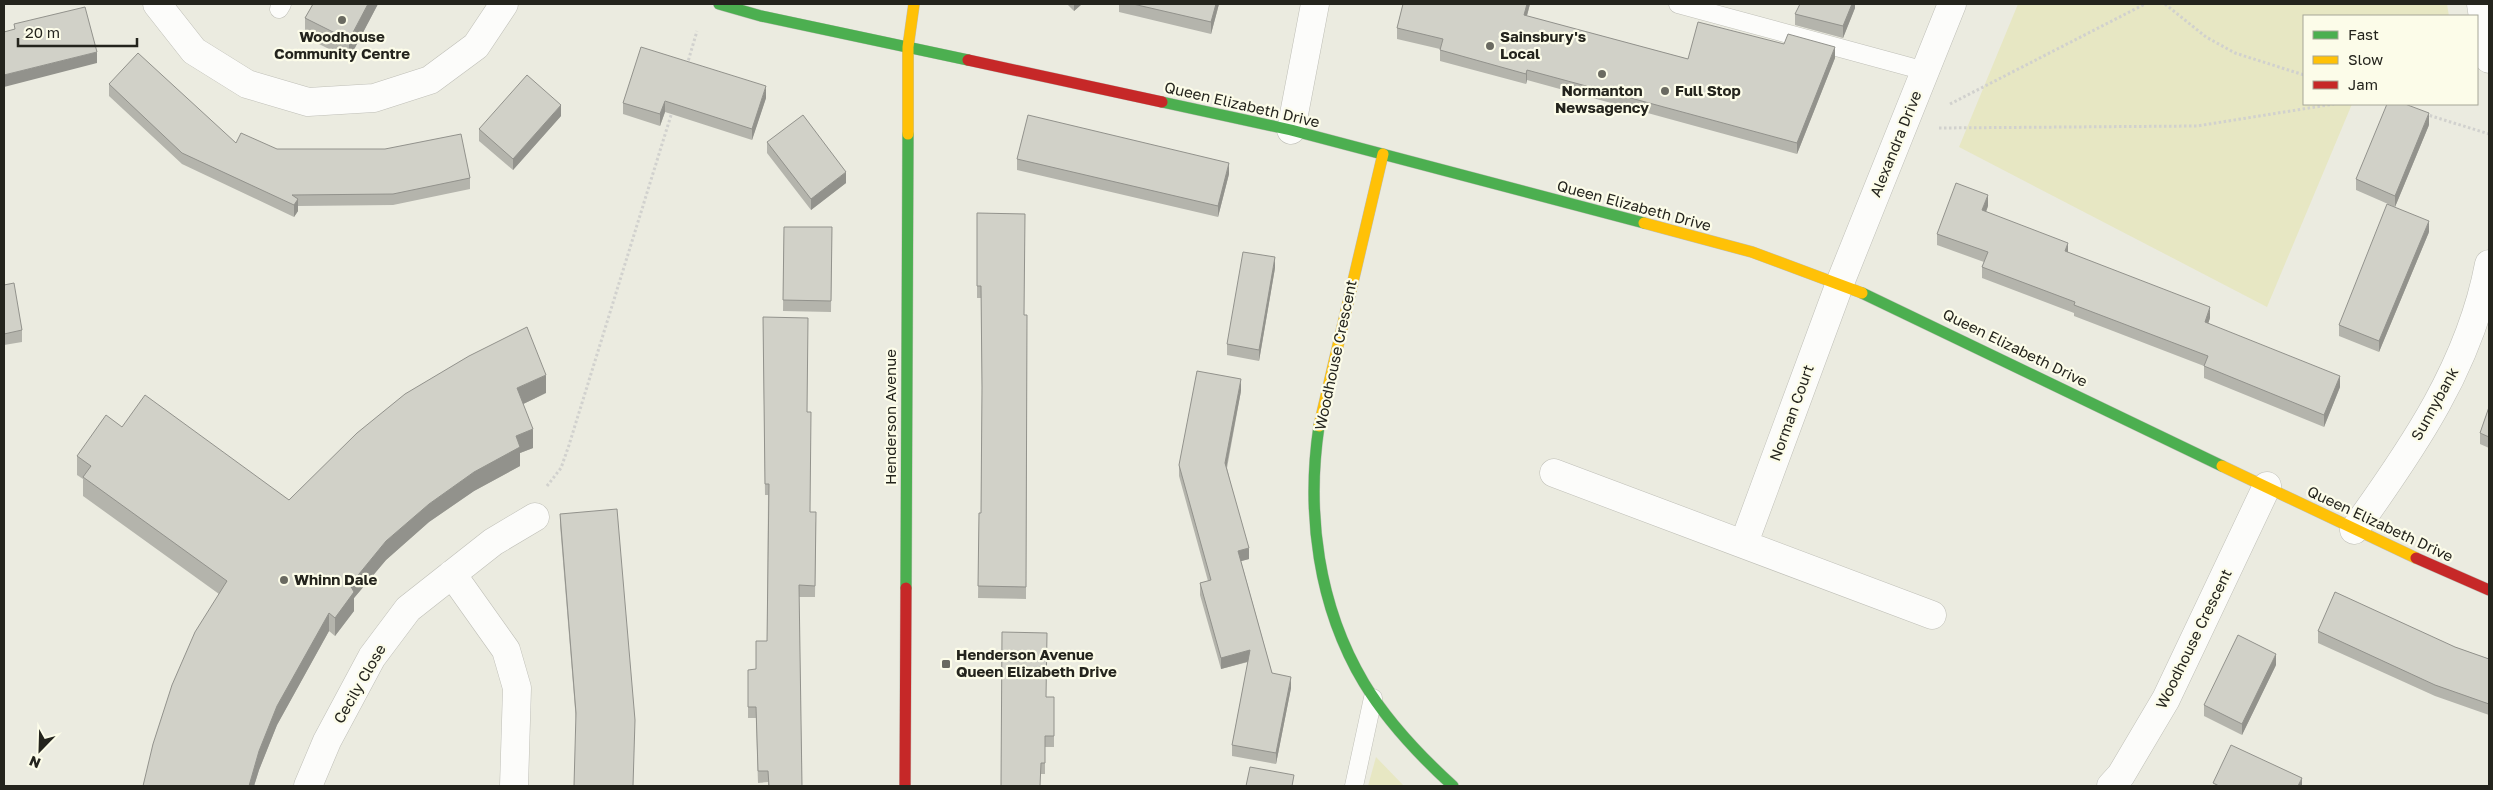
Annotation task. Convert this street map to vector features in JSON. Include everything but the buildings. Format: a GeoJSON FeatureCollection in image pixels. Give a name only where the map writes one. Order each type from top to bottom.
{"type":"FeatureCollection","features":[{"type":"Feature","properties":{"kind":"street"},"geometry":{"type":"LineString","coordinates":[[157,4],[194,51],[247,84],[308,102],[374,98],[430,80],[476,46],[504,4]]}},
{"type":"Feature","properties":{"kind":"street","name":"Queen Elizabeth Drive"},"geometry":{"type":"LineString","coordinates":[[719,4],[761,16],[1291,130],[1752,252],[1840,283],[1930,324],[2267,486],[2354,530],[2489,590]]}},
{"type":"Feature","properties":{"kind":"street","name":"Henderson Avenue"},"geometry":{"type":"LineString","coordinates":[[905,786],[908,47],[914,4]]}},
{"type":"Feature","properties":{"kind":"street"},"geometry":{"type":"LineString","coordinates":[[1291,130],[1315,4]]}},
{"type":"Feature","properties":{"kind":"street","name":"Alexandra Drive"},"geometry":{"type":"LineString","coordinates":[[1840,283],[1952,4]]}},
{"type":"Feature","properties":{"kind":"street"},"geometry":{"type":"LineString","coordinates":[[2481,4],[2489,58]]}},
{"type":"Feature","properties":{"kind":"street","name":"Woodhouse Crescent"},"geometry":{"type":"LineString","coordinates":[[1383,154],[1327,382],[1314,468],[1314,529],[1330,600],[1348,651],[1374,698],[1438,772],[1454,786]]}},
{"type":"Feature","properties":{"kind":"street","name":"Sunnybank"},"geometry":{"type":"LineString","coordinates":[[2354,530],[2401,465],[2437,406],[2463,353],[2483,297],[2489,264]]}},
{"type":"Feature","properties":{"kind":"street","name":"Norman Court"},"geometry":{"type":"LineString","coordinates":[[1744,543],[1840,283]]}},
{"type":"Feature","properties":{"kind":"street"},"geometry":{"type":"LineString","coordinates":[[1554,473],[1932,614]]}},
{"type":"Feature","properties":{"kind":"street","name":"Woodhouse Crescent"},"geometry":{"type":"LineString","coordinates":[[2122,783],[2166,699],[2267,486]]}},
{"type":"Feature","properties":{"kind":"street","name":"Cecily Close"},"geometry":{"type":"LineString","coordinates":[[308,786],[327,741],[372,657],[408,609],[493,542],[535,517]]}},
{"type":"Feature","properties":{"kind":"street"},"geometry":{"type":"LineString","coordinates":[[452,574],[506,650],[517,688],[514,786]]}},
{"type":"Feature","properties":{"kind":"lane"},"geometry":{"type":"LineString","coordinates":[[1678,4],[1925,71]]}},
{"type":"Feature","properties":{"kind":"lane"},"geometry":{"type":"LineString","coordinates":[[1354,786],[1374,698]]}},
{"type":"Feature","properties":{"kind":"path"},"geometry":{"type":"LineString","coordinates":[[1902,129],[2146,4]]}},
{"type":"Feature","properties":{"kind":"path"},"geometry":{"type":"LineString","coordinates":[[2165,4],[2206,37],[2235,52],[2303,75]]}},
{"type":"Feature","properties":{"kind":"path"},"geometry":{"type":"LineString","coordinates":[[685,70],[700,22]]}},
{"type":"Feature","properties":{"kind":"path"},"geometry":{"type":"LineString","coordinates":[[1902,129],[2197,126],[2328,105]]}},
{"type":"Feature","properties":{"kind":"path"},"geometry":{"type":"LineString","coordinates":[[535,517],[528,500],[547,486],[561,468],[674,107]]}},
{"type":"Feature","properties":{"kind":"path"},"geometry":{"type":"LineString","coordinates":[[2420,112],[2489,134]]}},
{"type":"Feature","properties":{"kind":"green space"},"geometry":{"type":"Polygon","coordinates":[[[2018,4],[2447,4],[2449,15],[2303,15],[2303,105],[2352,105],[2267,307],[1959,147],[2018,4]]]}},
{"type":"Feature","properties":{"kind":"green space"},"geometry":{"type":"Polygon","coordinates":[[[1376,757],[1404,786],[1368,786],[1376,757]]]}},
{"type":"Feature","properties":{"kind":"traffic: fast"},"geometry":{"type":"LineString","coordinates":[[719,4],[761,16],[968,60]]}},
{"type":"Feature","properties":{"kind":"traffic: fast"},"geometry":{"type":"LineString","coordinates":[[1162,102],[1291,130],[1644,223]]}},
{"type":"Feature","properties":{"kind":"traffic: fast"},"geometry":{"type":"LineString","coordinates":[[906,588],[908,134]]}},
{"type":"Feature","properties":{"kind":"traffic: fast"},"geometry":{"type":"LineString","coordinates":[[1862,293],[2222,466]]}},
{"type":"Feature","properties":{"kind":"traffic: fast"},"geometry":{"type":"LineString","coordinates":[[1319,426],[1315,459],[1315,525],[1326,591],[1336,623],[1348,653],[1364,683],[1383,711],[1428,763],[1453,786]]}},
{"type":"Feature","properties":{"kind":"traffic: slow"},"geometry":{"type":"LineString","coordinates":[[908,134],[908,47],[914,4]]}},
{"type":"Feature","properties":{"kind":"traffic: slow"},"geometry":{"type":"LineString","coordinates":[[1319,426],[1383,154]]}},
{"type":"Feature","properties":{"kind":"traffic: slow"},"geometry":{"type":"LineString","coordinates":[[1644,223],[1752,252],[1862,293]]}},
{"type":"Feature","properties":{"kind":"traffic: slow"},"geometry":{"type":"LineString","coordinates":[[2222,466],[2416,558]]}},
{"type":"Feature","properties":{"kind":"traffic: jam"},"geometry":{"type":"LineString","coordinates":[[968,60],[1162,102]]}},
{"type":"Feature","properties":{"kind":"traffic: jam"},"geometry":{"type":"LineString","coordinates":[[2416,558],[2489,590]]}},
{"type":"Feature","properties":{"kind":"traffic: jam"},"geometry":{"type":"LineString","coordinates":[[905,786],[906,588]]}},
{"type":"Feature","properties":{"kind":"place","name":"Woodhouse Community Centre"},"geometry":{"type":"Point","coordinates":[342,20]}},
{"type":"Feature","properties":{"kind":"place","name":"Sainsbury's Local"},"geometry":{"type":"Point","coordinates":[1490,46]}},
{"type":"Feature","properties":{"kind":"place","name":"Normanton Newsagency"},"geometry":{"type":"Point","coordinates":[1602,74]}},
{"type":"Feature","properties":{"kind":"place","name":"Full Stop"},"geometry":{"type":"Point","coordinates":[1665,91]}},
{"type":"Feature","properties":{"kind":"place","name":"Whinn Dale"},"geometry":{"type":"Point","coordinates":[284,580]}},
{"type":"Feature","properties":{"kind":"place","name":"Henderson Avenue Queen Elizabeth Drive"},"geometry":{"type":"Point","coordinates":[946,664]}}]}
